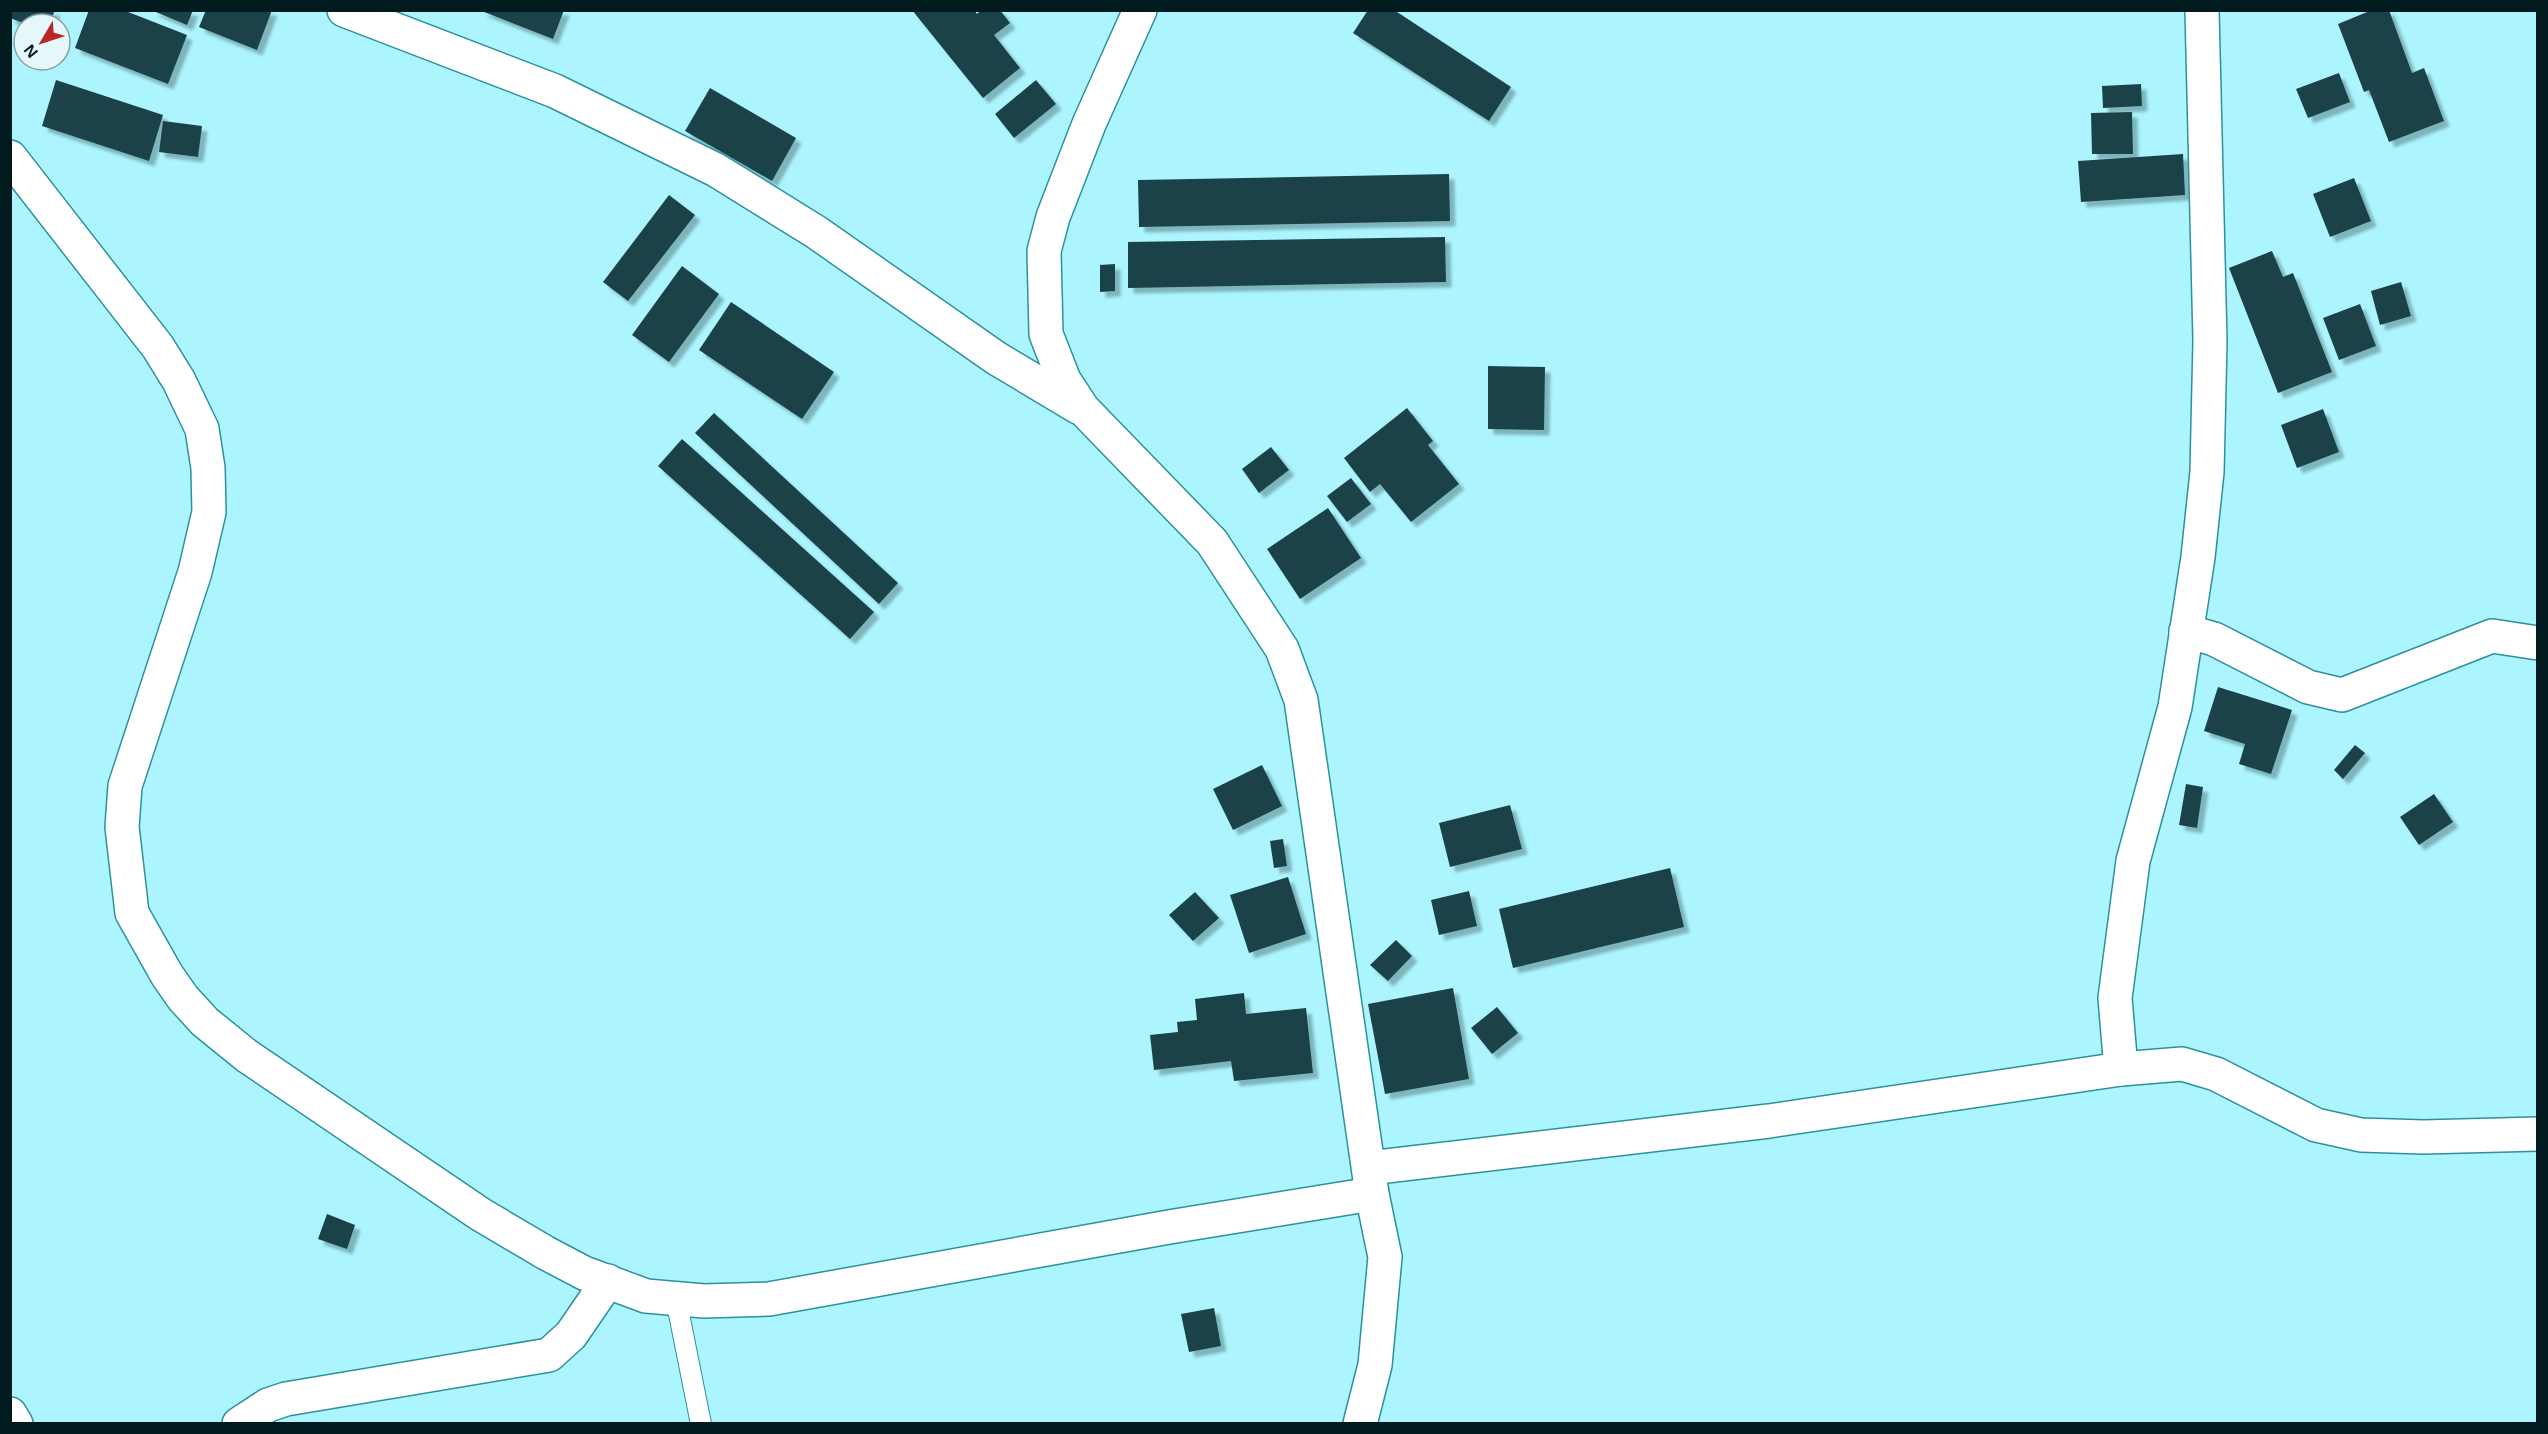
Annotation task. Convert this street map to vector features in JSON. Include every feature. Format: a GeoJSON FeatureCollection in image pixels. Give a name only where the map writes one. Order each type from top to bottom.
{"type":"FeatureCollection","features":[{"type":"Feature","properties":{"kind":"street"},"geometry":{"type":"LineString","coordinates":[[344,10],[555,91],[716,170],[816,232],[996,358],[1083,410]]}},
{"type":"Feature","properties":{"kind":"street"},"geometry":{"type":"LineString","coordinates":[[1140,10],[1085,135],[1053,217],[1044,251],[1046,334],[1064,380],[1083,410],[1212,542],[1282,649],[1301,700],[1371,1181],[1386,1257],[1375,1365],[1360,1424]]}},
{"type":"Feature","properties":{"kind":"street"},"geometry":{"type":"LineString","coordinates":[[2121,1069],[2115,998],[2132,872],[2175,707],[2207,472],[2210,340],[2202,10]]}},
{"type":"Feature","properties":{"kind":"street"},"geometry":{"type":"LineString","coordinates":[[10,157],[158,347],[179,381],[202,429],[208,468],[209,512],[195,572],[125,786],[123,827],[125,872],[132,913],[183,998],[205,1022],[246,1056],[516,1236],[584,1273],[646,1296],[704,1301],[770,1299],[1169,1227],[1371,1181],[2121,1069],[2182,1064],[2216,1074],[2316,1125],[2361,1135],[2423,1137],[2538,1134]]}},
{"type":"Feature","properties":{"kind":"street"},"geometry":{"type":"LineString","coordinates":[[2186,631],[2214,639],[2308,687],[2342,695],[2492,636],[2538,643]]}},
{"type":"Feature","properties":{"kind":"street"},"geometry":{"type":"LineString","coordinates":[[239,1424],[268,1405],[286,1399],[549,1355],[572,1335],[608,1281]]}},
{"type":"Feature","properties":{"kind":"street"},"geometry":{"type":"LineString","coordinates":[[10,1414],[16,1424]]}},
{"type":"Feature","properties":{"kind":"lane"},"geometry":{"type":"LineString","coordinates":[[676,1299],[701,1424]]}},
{"type":"Feature","properties":{"kind":"building"},"geometry":{"type":"Polygon","coordinates":[[[10,10],[55,10],[54,12],[12,12],[12,19],[10,10]]]}},
{"type":"Feature","properties":{"kind":"building"},"geometry":{"type":"Polygon","coordinates":[[[89,10],[123,10],[187,35],[168,84],[75,48],[89,10]]]}},
{"type":"Feature","properties":{"kind":"building"},"geometry":{"type":"Polygon","coordinates":[[[151,10],[193,10],[187,25],[151,10]]]}},
{"type":"Feature","properties":{"kind":"building"},"geometry":{"type":"Polygon","coordinates":[[[206,10],[272,10],[257,50],[199,27],[206,10]]]}},
{"type":"Feature","properties":{"kind":"building"},"geometry":{"type":"Polygon","coordinates":[[[479,10],[564,10],[553,39],[479,10]]]}},
{"type":"Feature","properties":{"kind":"building"},"geometry":{"type":"Polygon","coordinates":[[[912,10],[974,10],[977,14],[981,10],[1000,10],[1010,23],[994,35],[1020,68],[983,98],[912,10]]]}},
{"type":"Feature","properties":{"kind":"building"},"geometry":{"type":"Polygon","coordinates":[[[1368,10],[1394,10],[1511,87],[1489,121],[1353,33],[1368,10]]]}},
{"type":"Feature","properties":{"kind":"building"},"geometry":{"type":"Polygon","coordinates":[[[2372,10],[2389,10],[2412,73],[2424,68],[2444,121],[2389,142],[2369,90],[2364,92],[2338,24],[2372,10]]]}},
{"type":"Feature","properties":{"kind":"building"},"geometry":{"type":"Polygon","coordinates":[[[2339,73],[2350,102],[2308,118],[2296,89],[2339,73]]]}},
{"type":"Feature","properties":{"kind":"building"},"geometry":{"type":"Polygon","coordinates":[[[56,80],[163,115],[149,161],[42,126],[56,80]]]}},
{"type":"Feature","properties":{"kind":"building"},"geometry":{"type":"Polygon","coordinates":[[[1036,80],[1056,104],[1014,138],[995,114],[1036,80]]]}},
{"type":"Feature","properties":{"kind":"building"},"geometry":{"type":"Polygon","coordinates":[[[2141,84],[2142,106],[2103,108],[2102,86],[2141,84]]]}},
{"type":"Feature","properties":{"kind":"building"},"geometry":{"type":"Polygon","coordinates":[[[710,88],[796,138],[772,181],[685,131],[710,88]]]}},
{"type":"Feature","properties":{"kind":"building"},"geometry":{"type":"Polygon","coordinates":[[[2132,112],[2133,154],[2092,154],[2091,113],[2132,112]]]}},
{"type":"Feature","properties":{"kind":"building"},"geometry":{"type":"Polygon","coordinates":[[[163,121],[202,126],[198,157],[159,152],[163,121]]]}},
{"type":"Feature","properties":{"kind":"building"},"geometry":{"type":"Polygon","coordinates":[[[2183,154],[2185,195],[2081,202],[2078,161],[2183,154]]]}},
{"type":"Feature","properties":{"kind":"building"},"geometry":{"type":"Polygon","coordinates":[[[1449,174],[1450,221],[1139,227],[1138,180],[1449,174]]]}},
{"type":"Feature","properties":{"kind":"building"},"geometry":{"type":"Polygon","coordinates":[[[2354,178],[2371,221],[2330,237],[2313,194],[2354,178]]]}},
{"type":"Feature","properties":{"kind":"building"},"geometry":{"type":"Polygon","coordinates":[[[669,195],[695,215],[628,301],[603,282],[669,195]]]}},
{"type":"Feature","properties":{"kind":"building"},"geometry":{"type":"Polygon","coordinates":[[[1445,237],[1446,282],[1128,288],[1128,242],[1445,237]]]}},
{"type":"Feature","properties":{"kind":"building"},"geometry":{"type":"Polygon","coordinates":[[[2272,251],[2283,277],[2293,273],[2332,372],[2278,393],[2229,268],[2272,251]]]}},
{"type":"Feature","properties":{"kind":"building"},"geometry":{"type":"Polygon","coordinates":[[[1115,264],[1115,291],[1100,292],[1100,265],[1115,264]]]}},
{"type":"Feature","properties":{"kind":"building"},"geometry":{"type":"Polygon","coordinates":[[[682,266],[719,294],[669,362],[632,335],[682,266]]]}},
{"type":"Feature","properties":{"kind":"building"},"geometry":{"type":"Polygon","coordinates":[[[2401,282],[2411,316],[2380,325],[2371,291],[2401,282]]]}},
{"type":"Feature","properties":{"kind":"building"},"geometry":{"type":"Polygon","coordinates":[[[731,302],[834,372],[802,419],[699,350],[731,302]]]}},
{"type":"Feature","properties":{"kind":"building"},"geometry":{"type":"Polygon","coordinates":[[[2360,304],[2376,346],[2339,360],[2323,318],[2360,304]]]}},
{"type":"Feature","properties":{"kind":"building"},"geometry":{"type":"Polygon","coordinates":[[[1488,366],[1545,367],[1544,430],[1488,429],[1488,366]]]}},
{"type":"Feature","properties":{"kind":"building"},"geometry":{"type":"Polygon","coordinates":[[[1407,408],[1433,441],[1428,445],[1459,484],[1411,522],[1380,484],[1370,492],[1344,458],[1407,408]]]}},
{"type":"Feature","properties":{"kind":"building"},"geometry":{"type":"Polygon","coordinates":[[[2323,409],[2339,452],[2297,468],[2281,425],[2323,409]]]}},
{"type":"Feature","properties":{"kind":"building"},"geometry":{"type":"Polygon","coordinates":[[[714,413],[898,583],[879,604],[695,433],[714,413]]]}},
{"type":"Feature","properties":{"kind":"building"},"geometry":{"type":"Polygon","coordinates":[[[682,439],[874,612],[850,639],[658,466],[682,439]]]}},
{"type":"Feature","properties":{"kind":"building"},"geometry":{"type":"Polygon","coordinates":[[[1271,447],[1289,470],[1259,493],[1242,469],[1271,447]]]}},
{"type":"Feature","properties":{"kind":"building"},"geometry":{"type":"Polygon","coordinates":[[[1351,478],[1371,504],[1347,522],[1327,496],[1351,478]]]}},
{"type":"Feature","properties":{"kind":"building"},"geometry":{"type":"Polygon","coordinates":[[[1328,508],[1361,558],[1300,599],[1267,549],[1328,508]]]}},
{"type":"Feature","properties":{"kind":"building"},"geometry":{"type":"Polygon","coordinates":[[[2218,687],[2292,710],[2271,774],[2239,764],[2245,744],[2204,731],[2218,687]]]}},
{"type":"Feature","properties":{"kind":"building"},"geometry":{"type":"Polygon","coordinates":[[[2355,745],[2365,753],[2343,779],[2334,770],[2355,745]]]}},
{"type":"Feature","properties":{"kind":"building"},"geometry":{"type":"Polygon","coordinates":[[[1262,765],[1282,806],[1233,830],[1213,789],[1262,765]]]}},
{"type":"Feature","properties":{"kind":"building"},"geometry":{"type":"Polygon","coordinates":[[[2186,784],[2203,787],[2197,828],[2179,825],[2186,784]]]}},
{"type":"Feature","properties":{"kind":"building"},"geometry":{"type":"Polygon","coordinates":[[[2434,794],[2453,822],[2419,845],[2400,817],[2434,794]]]}},
{"type":"Feature","properties":{"kind":"building"},"geometry":{"type":"Polygon","coordinates":[[[1510,805],[1522,849],[1450,867],[1439,823],[1510,805]]]}},
{"type":"Feature","properties":{"kind":"building"},"geometry":{"type":"Polygon","coordinates":[[[1283,839],[1287,866],[1274,868],[1270,841],[1283,839]]]}},
{"type":"Feature","properties":{"kind":"building"},"geometry":{"type":"Polygon","coordinates":[[[1670,868],[1684,927],[1513,968],[1499,909],[1670,868]]]}},
{"type":"Feature","properties":{"kind":"building"},"geometry":{"type":"Polygon","coordinates":[[[1288,877],[1306,934],[1249,953],[1230,895],[1288,877]]]}},
{"type":"Feature","properties":{"kind":"building"},"geometry":{"type":"Polygon","coordinates":[[[1469,891],[1477,926],[1439,935],[1431,900],[1469,891]]]}},
{"type":"Feature","properties":{"kind":"building"},"geometry":{"type":"Polygon","coordinates":[[[1195,892],[1219,918],[1193,941],[1169,915],[1195,892]]]}},
{"type":"Feature","properties":{"kind":"building"},"geometry":{"type":"Polygon","coordinates":[[[1396,940],[1412,956],[1388,981],[1370,965],[1396,940]]]}},
{"type":"Feature","properties":{"kind":"building"},"geometry":{"type":"Polygon","coordinates":[[[1453,988],[1469,1079],[1385,1094],[1368,1004],[1453,988]]]}},
{"type":"Feature","properties":{"kind":"building"},"geometry":{"type":"Polygon","coordinates":[[[1244,993],[1246,1014],[1306,1008],[1313,1073],[1234,1081],[1231,1061],[1154,1070],[1150,1035],[1178,1032],[1177,1022],[1197,1020],[1195,999],[1244,993]]]}},
{"type":"Feature","properties":{"kind":"building"},"geometry":{"type":"Polygon","coordinates":[[[1497,1007],[1518,1033],[1492,1054],[1471,1028],[1497,1007]]]}},
{"type":"Feature","properties":{"kind":"building"},"geometry":{"type":"Polygon","coordinates":[[[327,1214],[355,1225],[347,1249],[318,1239],[327,1214]]]}},
{"type":"Feature","properties":{"kind":"building"},"geometry":{"type":"Polygon","coordinates":[[[1214,1308],[1221,1346],[1189,1352],[1181,1314],[1214,1308]]]}}]}
